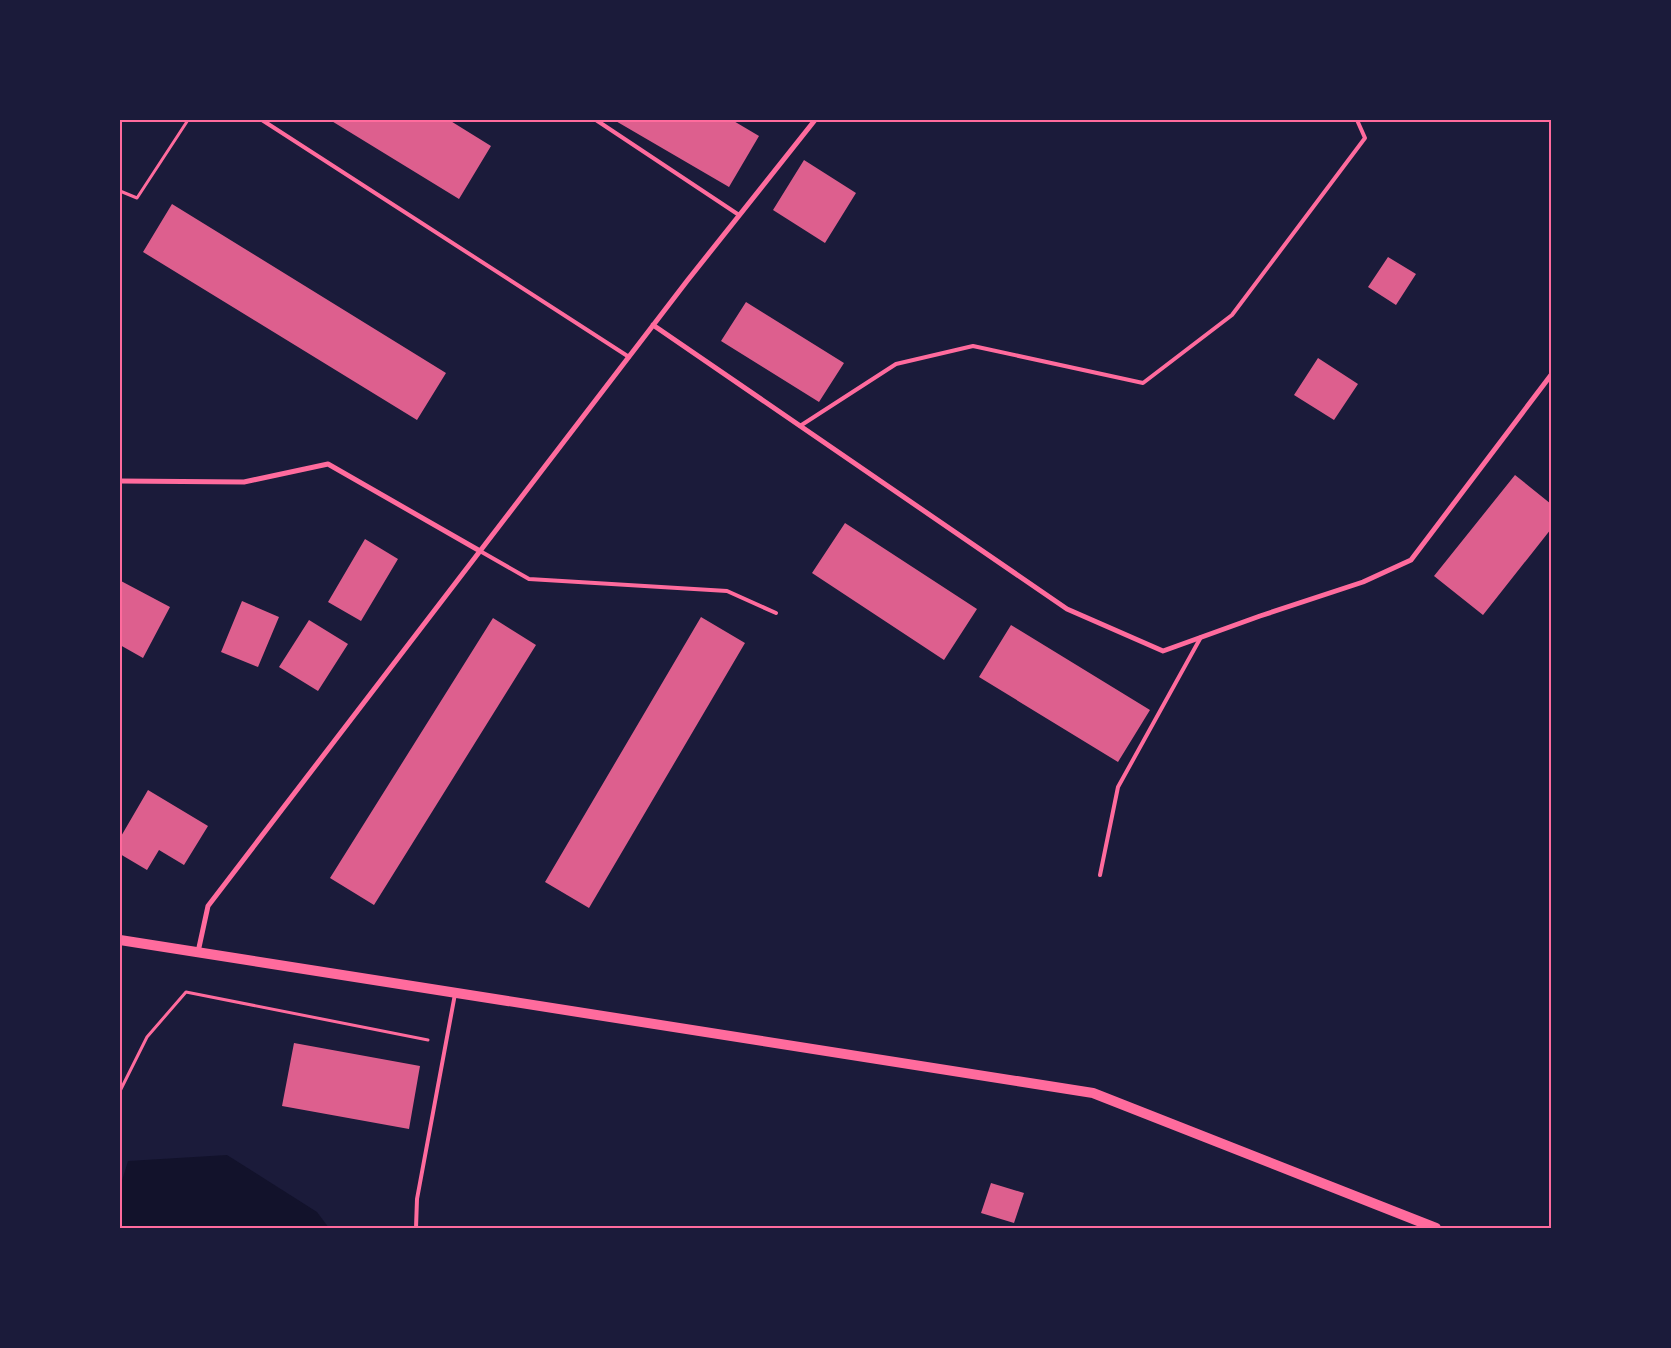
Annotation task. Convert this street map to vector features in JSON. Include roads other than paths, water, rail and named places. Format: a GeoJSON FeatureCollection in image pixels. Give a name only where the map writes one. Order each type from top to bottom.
{"type":"FeatureCollection","features":[{"type":"Feature","properties":{"kind":"main road"},"geometry":{"type":"LineString","coordinates":[[120,940],[1092,1093],[1436,1228]]}},
{"type":"Feature","properties":{"kind":"street"},"geometry":{"type":"LineString","coordinates":[[198,952],[208,906],[653,325],[815,120]]}},
{"type":"Feature","properties":{"kind":"street"},"geometry":{"type":"LineString","coordinates":[[653,325],[1067,609],[1163,652],[1201,637],[1363,582],[1411,560],[1551,375]]}},
{"type":"Feature","properties":{"kind":"street"},"geometry":{"type":"LineString","coordinates":[[120,481],[244,482],[328,464],[480,551]]}},
{"type":"Feature","properties":{"kind":"lane"},"geometry":{"type":"LineString","coordinates":[[262,120],[629,357]]}},
{"type":"Feature","properties":{"kind":"lane"},"geometry":{"type":"LineString","coordinates":[[596,120],[739,215]]}},
{"type":"Feature","properties":{"kind":"lane"},"geometry":{"type":"LineString","coordinates":[[800,426],[896,364],[973,346],[1143,383],[1232,315],[1365,138],[1357,120]]}},
{"type":"Feature","properties":{"kind":"lane"},"geometry":{"type":"LineString","coordinates":[[480,551],[529,579],[727,591],[776,613]]}},
{"type":"Feature","properties":{"kind":"lane"},"geometry":{"type":"LineString","coordinates":[[1100,875],[1118,787],[1201,637]]}},
{"type":"Feature","properties":{"kind":"lane"},"geometry":{"type":"LineString","coordinates":[[416,1228],[418,1198],[456,993]]}}]}
